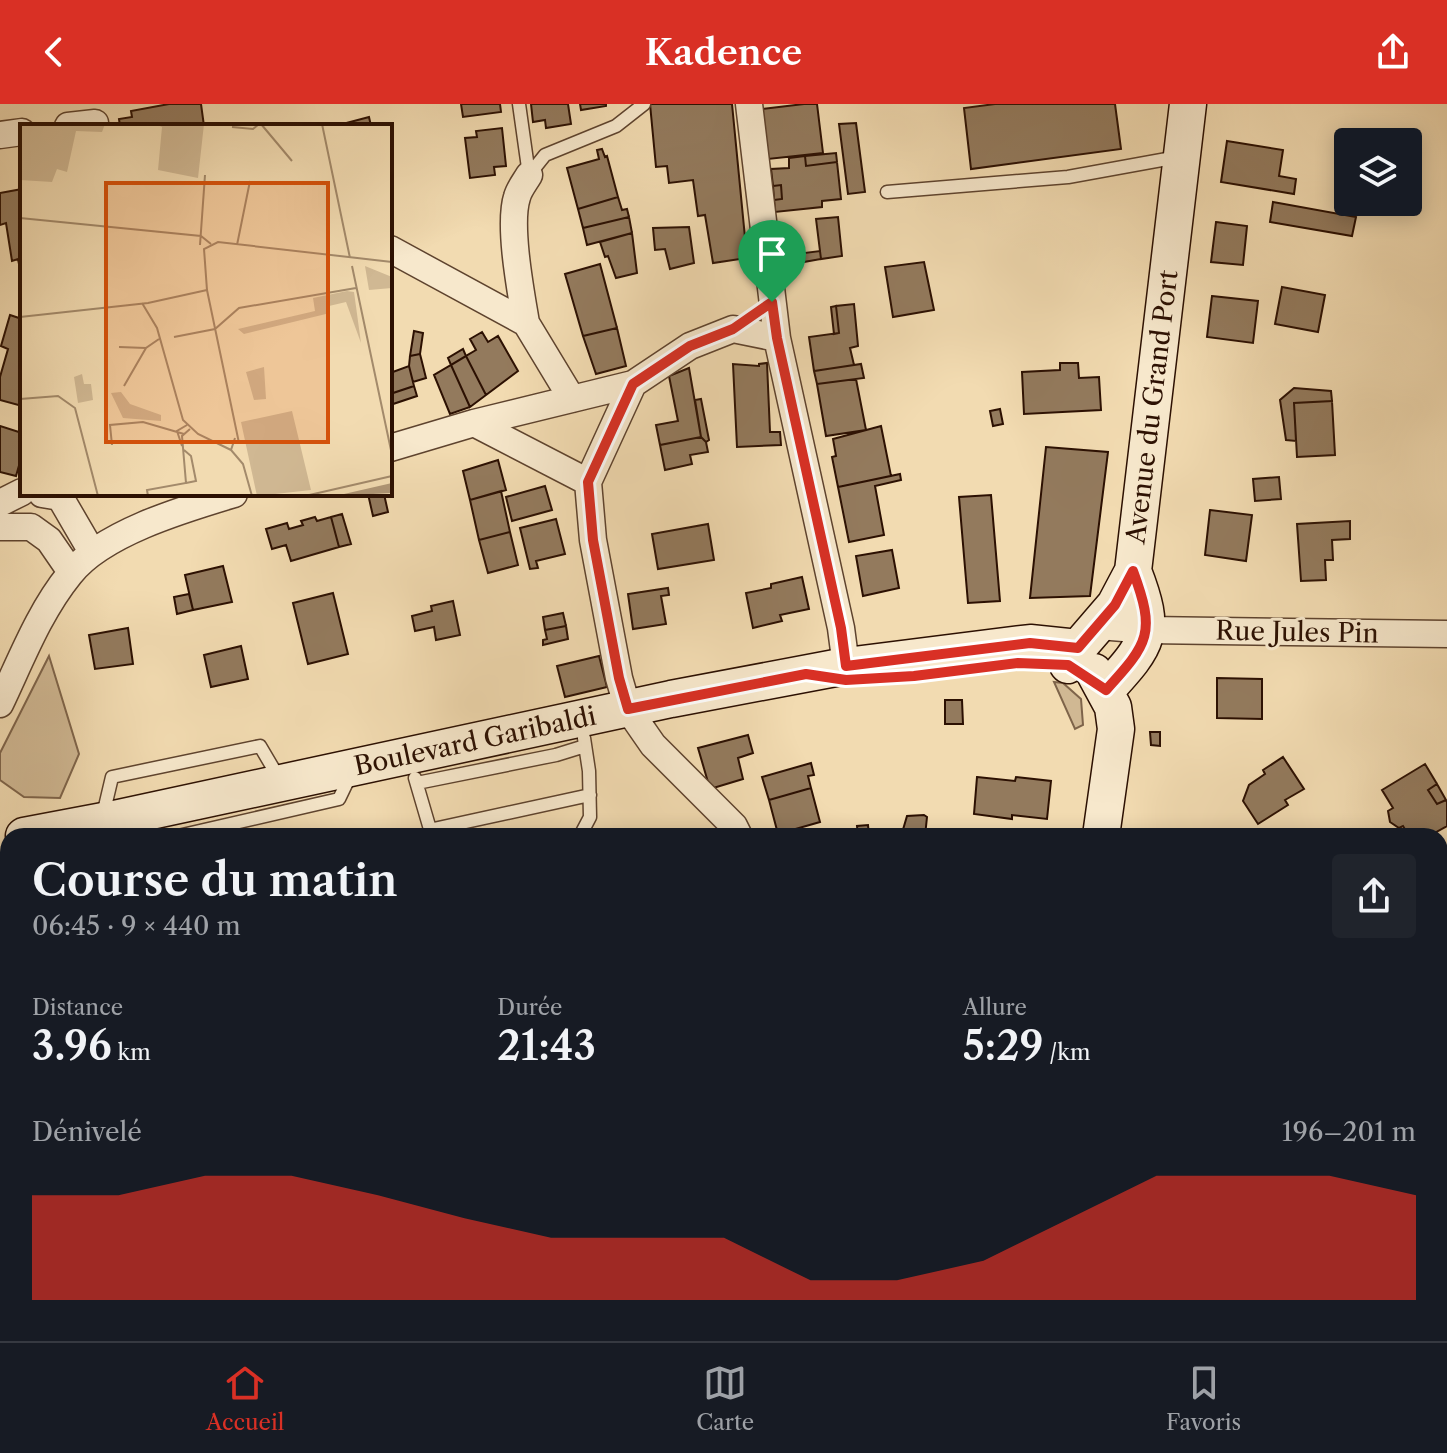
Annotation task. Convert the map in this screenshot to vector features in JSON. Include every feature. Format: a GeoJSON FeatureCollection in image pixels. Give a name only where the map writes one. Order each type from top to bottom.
{"type":"FeatureCollection","features":[{"type":"Feature","properties":{"kind":"main road","name":"Avenue du Grand Port"},"geometry":{"type":"LineString","coordinates":[[1148,630],[1143,597],[1133,571],[1188,104]]}},
{"type":"Feature","properties":{"kind":"main road"},"geometry":{"type":"LineString","coordinates":[[806,674],[846,680],[914,676],[1018,663],[1082,646],[1115,605],[1133,571]]}},
{"type":"Feature","properties":{"kind":"main road"},"geometry":{"type":"LineString","coordinates":[[1106,690],[1138,654],[1148,630]]}},
{"type":"Feature","properties":{"kind":"main road","name":"Boulevard Garibaldi"},"geometry":{"type":"LineString","coordinates":[[77,828],[125,825],[282,782],[354,768],[412,770],[584,732],[628,709],[846,666],[1030,643],[1082,646]]}},
{"type":"Feature","properties":{"kind":"main road"},"geometry":{"type":"LineString","coordinates":[[1082,646],[1113,707],[1116,729],[1109,828]]}},
{"type":"Feature","properties":{"kind":"main road","name":"Boulevard Garibaldi"},"geometry":{"type":"LineString","coordinates":[[0,822],[52,828]]}},
{"type":"Feature","properties":{"kind":"street"},"geometry":{"type":"LineString","coordinates":[[749,104],[777,338],[841,628],[846,666]]}},
{"type":"Feature","properties":{"kind":"street"},"geometry":{"type":"LineString","coordinates":[[0,135],[20,132]]}},
{"type":"Feature","properties":{"kind":"street"},"geometry":{"type":"LineString","coordinates":[[529,175],[516,198],[515,231],[526,323],[572,399]]}},
{"type":"Feature","properties":{"kind":"street"},"geometry":{"type":"LineString","coordinates":[[392,250],[526,323]]}},
{"type":"Feature","properties":{"kind":"street"},"geometry":{"type":"LineString","coordinates":[[392,447],[474,423],[633,384],[690,346],[733,329],[772,302]]}},
{"type":"Feature","properties":{"kind":"street"},"geometry":{"type":"LineString","coordinates":[[733,329],[777,338]]}},
{"type":"Feature","properties":{"kind":"street"},"geometry":{"type":"LineString","coordinates":[[633,384],[588,482],[593,540],[619,678],[628,709],[653,745],[735,828]]}},
{"type":"Feature","properties":{"kind":"street"},"geometry":{"type":"LineString","coordinates":[[474,423],[588,482]]}},
{"type":"Feature","properties":{"kind":"street"},"geometry":{"type":"LineString","coordinates":[[0,503],[20,493]]}},
{"type":"Feature","properties":{"kind":"street"},"geometry":{"type":"LineString","coordinates":[[42,535],[54,496]]}},
{"type":"Feature","properties":{"kind":"street"},"geometry":{"type":"LineString","coordinates":[[55,496],[92,552]]}},
{"type":"Feature","properties":{"kind":"street"},"geometry":{"type":"LineString","coordinates":[[0,704],[42,615],[71,572],[92,552],[123,533],[228,496]]}},
{"type":"Feature","properties":{"kind":"street"},"geometry":{"type":"LineString","coordinates":[[0,527],[31,527],[49,540],[71,572]]}},
{"type":"Feature","properties":{"kind":"street","name":"Rue Jules Pin"},"geometry":{"type":"LineString","coordinates":[[1082,646],[1148,630],[1447,634]]}},
{"type":"Feature","properties":{"kind":"lane"},"geometry":{"type":"LineString","coordinates":[[519,104],[529,175]]}},
{"type":"Feature","properties":{"kind":"lane"},"geometry":{"type":"LineString","coordinates":[[529,175],[545,155],[616,126],[644,104]]}},
{"type":"Feature","properties":{"kind":"lane"},"geometry":{"type":"LineString","coordinates":[[887,192],[1068,177],[1181,157]]}},
{"type":"Feature","properties":{"kind":"lane"},"geometry":{"type":"LineString","coordinates":[[584,732],[590,795],[590,817],[584,828]]}},
{"type":"Feature","properties":{"kind":"lane"},"geometry":{"type":"LineString","coordinates":[[213,828],[339,799],[354,768]]}},
{"type":"Feature","properties":{"kind":"lane"},"geometry":{"type":"LineString","coordinates":[[412,770],[429,828]]}},
{"type":"Feature","properties":{"kind":"lane"},"geometry":{"type":"LineString","coordinates":[[452,828],[590,795]]}},
{"type":"Feature","properties":{"kind":"shaded area"},"geometry":{"type":"Polygon","coordinates":[[[49,656],[79,754],[60,798],[24,797],[0,780],[0,753],[49,656]]]}},
{"type":"Feature","properties":{"kind":"shaded area"},"geometry":{"type":"Polygon","coordinates":[[[1054,682],[1063,683],[1081,699],[1083,725],[1075,729],[1054,682]]]}},
{"type":"Feature","properties":{"kind":"building"},"geometry":{"type":"Polygon","coordinates":[[[169,104],[201,104],[204,124],[120,124],[119,119],[132,117],[131,111],[169,104]]]}},
{"type":"Feature","properties":{"kind":"building"},"geometry":{"type":"Polygon","coordinates":[[[461,104],[500,104],[501,112],[463,117],[461,104]]]}},
{"type":"Feature","properties":{"kind":"building"},"geometry":{"type":"Polygon","coordinates":[[[531,104],[568,104],[571,124],[546,128],[545,120],[533,122],[531,104]]]}},
{"type":"Feature","properties":{"kind":"building"},"geometry":{"type":"Polygon","coordinates":[[[580,104],[606,104],[606,106],[581,110],[580,104]]]}},
{"type":"Feature","properties":{"kind":"building"},"geometry":{"type":"Polygon","coordinates":[[[650,104],[732,104],[747,258],[713,263],[705,215],[698,216],[693,180],[669,183],[667,166],[656,167],[650,104]]]}},
{"type":"Feature","properties":{"kind":"building"},"geometry":{"type":"Polygon","coordinates":[[[817,104],[823,153],[768,159],[762,109],[817,104]]]}},
{"type":"Feature","properties":{"kind":"building"},"geometry":{"type":"Polygon","coordinates":[[[995,104],[1115,104],[1121,149],[971,169],[964,108],[995,104]]]}},
{"type":"Feature","properties":{"kind":"building"},"geometry":{"type":"Polygon","coordinates":[[[369,117],[371,124],[343,124],[369,117]]]}},
{"type":"Feature","properties":{"kind":"building"},"geometry":{"type":"Polygon","coordinates":[[[856,123],[865,192],[848,194],[839,124],[856,123]]]}},
{"type":"Feature","properties":{"kind":"building"},"geometry":{"type":"Polygon","coordinates":[[[502,128],[506,166],[494,167],[495,175],[470,178],[465,138],[477,137],[476,131],[502,128]]]}},
{"type":"Feature","properties":{"kind":"building"},"geometry":{"type":"Polygon","coordinates":[[[1227,141],[1283,150],[1279,176],[1296,179],[1294,194],[1221,182],[1227,141]]]}},
{"type":"Feature","properties":{"kind":"building"},"geometry":{"type":"Polygon","coordinates":[[[602,149],[607,156],[618,197],[578,209],[567,168],[599,159],[597,150],[602,149]]]}},
{"type":"Feature","properties":{"kind":"building"},"geometry":{"type":"Polygon","coordinates":[[[836,153],[837,162],[806,166],[805,156],[836,153]]]}},
{"type":"Feature","properties":{"kind":"building"},"geometry":{"type":"Polygon","coordinates":[[[805,156],[806,166],[837,162],[841,199],[822,201],[822,207],[775,212],[774,200],[782,199],[781,185],[773,186],[771,169],[789,168],[789,158],[805,156]]]}},
{"type":"Feature","properties":{"kind":"building"},"geometry":{"type":"Polygon","coordinates":[[[781,185],[782,199],[774,200],[773,186],[781,185]]]}},
{"type":"Feature","properties":{"kind":"building"},"geometry":{"type":"Polygon","coordinates":[[[20,189],[20,269],[18,259],[12,261],[6,223],[0,225],[0,193],[20,189]]]}},
{"type":"Feature","properties":{"kind":"building"},"geometry":{"type":"Polygon","coordinates":[[[618,197],[622,210],[627,209],[629,217],[583,228],[578,209],[618,197]]]}},
{"type":"Feature","properties":{"kind":"building"},"geometry":{"type":"Polygon","coordinates":[[[1273,202],[1334,213],[1334,216],[1356,217],[1352,236],[1270,222],[1273,202]]]}},
{"type":"Feature","properties":{"kind":"building"},"geometry":{"type":"Polygon","coordinates":[[[629,217],[632,233],[587,245],[583,228],[629,217]]]}},
{"type":"Feature","properties":{"kind":"building"},"geometry":{"type":"Polygon","coordinates":[[[838,217],[842,256],[821,259],[816,219],[838,217]]]}},
{"type":"Feature","properties":{"kind":"building"},"geometry":{"type":"Polygon","coordinates":[[[1216,222],[1247,226],[1243,265],[1211,262],[1216,222]]]}},
{"type":"Feature","properties":{"kind":"building"},"geometry":{"type":"Polygon","coordinates":[[[689,227],[694,263],[670,269],[665,249],[655,250],[653,228],[689,227]]]}},
{"type":"Feature","properties":{"kind":"building"},"geometry":{"type":"Polygon","coordinates":[[[632,233],[637,273],[616,278],[600,242],[632,233]]]}},
{"type":"Feature","properties":{"kind":"building"},"geometry":{"type":"Polygon","coordinates":[[[793,247],[795,262],[785,263],[783,248],[793,247]]]}},
{"type":"Feature","properties":{"kind":"building"},"geometry":{"type":"Polygon","coordinates":[[[820,251],[821,259],[798,263],[796,254],[820,251]]]}},
{"type":"Feature","properties":{"kind":"building"},"geometry":{"type":"Polygon","coordinates":[[[924,262],[934,310],[893,317],[885,267],[924,262]]]}},
{"type":"Feature","properties":{"kind":"building"},"geometry":{"type":"Polygon","coordinates":[[[600,264],[617,328],[583,336],[565,274],[600,264]]]}},
{"type":"Feature","properties":{"kind":"building"},"geometry":{"type":"Polygon","coordinates":[[[1282,287],[1325,295],[1318,332],[1275,324],[1282,287]]]}},
{"type":"Feature","properties":{"kind":"building"},"geometry":{"type":"Polygon","coordinates":[[[1212,296],[1258,301],[1253,343],[1207,337],[1212,296]]]}},
{"type":"Feature","properties":{"kind":"building"},"geometry":{"type":"Polygon","coordinates":[[[854,304],[858,346],[850,348],[854,365],[814,371],[809,337],[839,333],[836,306],[854,304]]]}},
{"type":"Feature","properties":{"kind":"building"},"geometry":{"type":"Polygon","coordinates":[[[836,306],[839,333],[834,334],[831,307],[836,306]]]}},
{"type":"Feature","properties":{"kind":"building"},"geometry":{"type":"Polygon","coordinates":[[[10,315],[20,318],[20,405],[0,400],[0,377],[8,349],[1,346],[10,315]]]}},
{"type":"Feature","properties":{"kind":"building"},"geometry":{"type":"Polygon","coordinates":[[[617,328],[626,366],[596,374],[583,336],[617,328]]]}},
{"type":"Feature","properties":{"kind":"building"},"geometry":{"type":"Polygon","coordinates":[[[414,331],[423,333],[420,354],[410,356],[414,331]]]}},
{"type":"Feature","properties":{"kind":"building"},"geometry":{"type":"Polygon","coordinates":[[[482,332],[488,342],[498,336],[518,371],[486,395],[466,356],[476,350],[470,339],[482,332]]]}},
{"type":"Feature","properties":{"kind":"building"},"geometry":{"type":"Polygon","coordinates":[[[463,349],[466,356],[451,365],[448,358],[463,349]]]}},
{"type":"Feature","properties":{"kind":"building"},"geometry":{"type":"Polygon","coordinates":[[[420,354],[426,378],[413,382],[410,356],[420,354]]]}},
{"type":"Feature","properties":{"kind":"building"},"geometry":{"type":"Polygon","coordinates":[[[466,356],[486,395],[470,407],[451,365],[466,356]]]}},
{"type":"Feature","properties":{"kind":"building"},"geometry":{"type":"Polygon","coordinates":[[[767,363],[770,432],[780,432],[781,445],[737,447],[733,364],[759,366],[767,363]]]}},
{"type":"Feature","properties":{"kind":"building"},"geometry":{"type":"Polygon","coordinates":[[[1060,363],[1078,363],[1079,378],[1099,377],[1101,410],[1024,414],[1022,372],[1060,370],[1060,363]]]}},
{"type":"Feature","properties":{"kind":"building"},"geometry":{"type":"Polygon","coordinates":[[[861,364],[864,378],[817,384],[814,371],[861,364]]]}},
{"type":"Feature","properties":{"kind":"building"},"geometry":{"type":"Polygon","coordinates":[[[451,365],[470,407],[450,414],[434,375],[451,365]]]}},
{"type":"Feature","properties":{"kind":"building"},"geometry":{"type":"Polygon","coordinates":[[[409,366],[414,386],[392,393],[392,372],[409,366]]]}},
{"type":"Feature","properties":{"kind":"building"},"geometry":{"type":"Polygon","coordinates":[[[689,368],[701,437],[660,445],[656,425],[678,421],[669,376],[689,368]]]}},
{"type":"Feature","properties":{"kind":"building"},"geometry":{"type":"Polygon","coordinates":[[[856,379],[866,430],[826,436],[817,384],[856,379]]]}},
{"type":"Feature","properties":{"kind":"building"},"geometry":{"type":"Polygon","coordinates":[[[414,386],[417,396],[392,404],[392,393],[414,386]]]}},
{"type":"Feature","properties":{"kind":"building"},"geometry":{"type":"Polygon","coordinates":[[[1294,388],[1331,391],[1332,401],[1294,403],[1296,441],[1286,440],[1280,400],[1294,388]]]}},
{"type":"Feature","properties":{"kind":"building"},"geometry":{"type":"Polygon","coordinates":[[[701,399],[709,440],[706,442],[701,437],[695,400],[701,399]]]}},
{"type":"Feature","properties":{"kind":"building"},"geometry":{"type":"Polygon","coordinates":[[[1332,401],[1335,455],[1297,457],[1294,403],[1332,401]]]}},
{"type":"Feature","properties":{"kind":"building"},"geometry":{"type":"Polygon","coordinates":[[[1000,409],[1003,424],[993,426],[990,411],[1000,409]]]}},
{"type":"Feature","properties":{"kind":"building"},"geometry":{"type":"Polygon","coordinates":[[[0,426],[20,432],[20,462],[16,476],[0,472],[0,426]]]}},
{"type":"Feature","properties":{"kind":"building"},"geometry":{"type":"Polygon","coordinates":[[[881,426],[891,476],[838,487],[832,457],[836,456],[833,439],[881,426]]]}},
{"type":"Feature","properties":{"kind":"building"},"geometry":{"type":"Polygon","coordinates":[[[701,437],[706,442],[708,452],[690,455],[692,464],[665,470],[660,445],[701,437]]]}},
{"type":"Feature","properties":{"kind":"building"},"geometry":{"type":"Polygon","coordinates":[[[1046,447],[1108,452],[1090,596],[1030,598],[1046,447]]]}},
{"type":"Feature","properties":{"kind":"building"},"geometry":{"type":"Polygon","coordinates":[[[498,460],[506,490],[470,500],[463,471],[498,460]]]}},
{"type":"Feature","properties":{"kind":"building"},"geometry":{"type":"Polygon","coordinates":[[[900,474],[901,480],[875,486],[884,535],[849,542],[838,487],[900,474]]]}},
{"type":"Feature","properties":{"kind":"building"},"geometry":{"type":"Polygon","coordinates":[[[1279,477],[1281,499],[1255,501],[1253,479],[1279,477]]]}},
{"type":"Feature","properties":{"kind":"building"},"geometry":{"type":"Polygon","coordinates":[[[545,486],[552,510],[512,521],[506,497],[545,486]]]}},
{"type":"Feature","properties":{"kind":"building"},"geometry":{"type":"Polygon","coordinates":[[[501,491],[510,532],[479,540],[470,500],[501,491]]]}},
{"type":"Feature","properties":{"kind":"building"},"geometry":{"type":"Polygon","coordinates":[[[991,495],[1000,601],[968,603],[959,497],[991,495]]]}},
{"type":"Feature","properties":{"kind":"building"},"geometry":{"type":"Polygon","coordinates":[[[368,496],[384,496],[388,512],[373,516],[368,496]]]}},
{"type":"Feature","properties":{"kind":"building"},"geometry":{"type":"Polygon","coordinates":[[[1210,510],[1252,515],[1246,561],[1205,555],[1210,510]]]}},
{"type":"Feature","properties":{"kind":"building"},"geometry":{"type":"Polygon","coordinates":[[[342,514],[351,544],[339,547],[331,517],[342,514]]]}},
{"type":"Feature","properties":{"kind":"building"},"geometry":{"type":"Polygon","coordinates":[[[315,517],[317,521],[331,517],[339,547],[291,561],[286,545],[272,549],[266,529],[287,523],[289,529],[315,517]]]}},
{"type":"Feature","properties":{"kind":"building"},"geometry":{"type":"Polygon","coordinates":[[[556,519],[565,554],[536,561],[538,568],[530,569],[520,528],[556,519]]]}},
{"type":"Feature","properties":{"kind":"building"},"geometry":{"type":"Polygon","coordinates":[[[1350,521],[1350,539],[1332,540],[1333,560],[1325,560],[1326,580],[1301,581],[1297,524],[1350,521]]]}},
{"type":"Feature","properties":{"kind":"building"},"geometry":{"type":"Polygon","coordinates":[[[708,524],[714,560],[658,569],[652,534],[708,524]]]}},
{"type":"Feature","properties":{"kind":"building"},"geometry":{"type":"Polygon","coordinates":[[[510,532],[518,565],[488,573],[479,540],[510,532]]]}},
{"type":"Feature","properties":{"kind":"building"},"geometry":{"type":"Polygon","coordinates":[[[892,550],[899,588],[863,596],[856,556],[892,550]]]}},
{"type":"Feature","properties":{"kind":"building"},"geometry":{"type":"Polygon","coordinates":[[[223,566],[232,602],[193,610],[185,575],[223,566]]]}},
{"type":"Feature","properties":{"kind":"building"},"geometry":{"type":"Polygon","coordinates":[[[802,577],[809,609],[780,615],[782,621],[753,628],[746,593],[802,577]]]}},
{"type":"Feature","properties":{"kind":"building"},"geometry":{"type":"Polygon","coordinates":[[[668,588],[669,595],[661,596],[666,624],[633,629],[628,594],[668,588]]]}},
{"type":"Feature","properties":{"kind":"building"},"geometry":{"type":"Polygon","coordinates":[[[333,593],[348,654],[308,664],[293,603],[333,593]]]}},
{"type":"Feature","properties":{"kind":"building"},"geometry":{"type":"Polygon","coordinates":[[[189,594],[193,610],[177,614],[174,597],[189,594]]]}},
{"type":"Feature","properties":{"kind":"building"},"geometry":{"type":"Polygon","coordinates":[[[453,601],[460,635],[436,640],[434,627],[415,631],[412,616],[432,611],[431,606],[453,601]]]}},
{"type":"Feature","properties":{"kind":"building"},"geometry":{"type":"Polygon","coordinates":[[[563,613],[566,626],[545,630],[543,617],[563,613]]]}},
{"type":"Feature","properties":{"kind":"building"},"geometry":{"type":"Polygon","coordinates":[[[566,626],[568,639],[543,645],[543,640],[547,639],[545,630],[566,626]]]}},
{"type":"Feature","properties":{"kind":"building"},"geometry":{"type":"Polygon","coordinates":[[[128,628],[133,664],[95,669],[89,635],[128,628]]]}},
{"type":"Feature","properties":{"kind":"building"},"geometry":{"type":"Polygon","coordinates":[[[241,646],[248,679],[211,687],[204,655],[241,646]]]}},
{"type":"Feature","properties":{"kind":"building"},"geometry":{"type":"Polygon","coordinates":[[[599,656],[607,687],[565,697],[557,666],[599,656]]]}},
{"type":"Feature","properties":{"kind":"building"},"geometry":{"type":"Polygon","coordinates":[[[1217,678],[1262,679],[1262,719],[1217,718],[1217,678]]]}},
{"type":"Feature","properties":{"kind":"building"},"geometry":{"type":"Polygon","coordinates":[[[945,700],[962,700],[963,724],[945,724],[945,700]]]}},
{"type":"Feature","properties":{"kind":"building"},"geometry":{"type":"Polygon","coordinates":[[[1150,732],[1160,732],[1160,746],[1151,745],[1150,732]]]}},
{"type":"Feature","properties":{"kind":"building"},"geometry":{"type":"Polygon","coordinates":[[[748,735],[753,753],[738,758],[743,779],[710,789],[698,748],[748,735]]]}},
{"type":"Feature","properties":{"kind":"building"},"geometry":{"type":"Polygon","coordinates":[[[1283,757],[1304,789],[1285,800],[1288,805],[1258,824],[1243,801],[1249,785],[1265,774],[1263,770],[1283,757]]]}},
{"type":"Feature","properties":{"kind":"building"},"geometry":{"type":"Polygon","coordinates":[[[811,763],[814,775],[808,776],[811,788],[769,800],[762,777],[811,763]]]}},
{"type":"Feature","properties":{"kind":"building"},"geometry":{"type":"Polygon","coordinates":[[[1425,764],[1437,784],[1428,790],[1437,804],[1447,801],[1447,826],[1399,828],[1390,822],[1388,811],[1393,808],[1382,790],[1425,764]]]}},
{"type":"Feature","properties":{"kind":"building"},"geometry":{"type":"Polygon","coordinates":[[[977,777],[1051,781],[1047,819],[974,814],[977,777]]]}},
{"type":"Feature","properties":{"kind":"building"},"geometry":{"type":"Polygon","coordinates":[[[1437,784],[1446,800],[1437,804],[1428,790],[1437,784]]]}},
{"type":"Feature","properties":{"kind":"building"},"geometry":{"type":"Polygon","coordinates":[[[811,788],[820,822],[799,828],[776,828],[769,800],[811,788]]]}},
{"type":"Feature","properties":{"kind":"building"},"geometry":{"type":"Polygon","coordinates":[[[924,815],[927,817],[926,828],[903,828],[907,816],[924,815]]]}},
{"type":"Feature","properties":{"kind":"route"},"geometry":{"type":"LineString","coordinates":[[772,302],[777,338],[841,628],[846,666],[1030,643],[1078,648],[1115,605],[1133,571],[1143,597],[1148,630],[1138,654],[1106,690],[1068,665],[1018,663],[914,676],[846,680],[806,674],[628,709],[619,678],[593,540],[588,482],[633,384],[690,346],[733,329],[772,302]]}}]}
